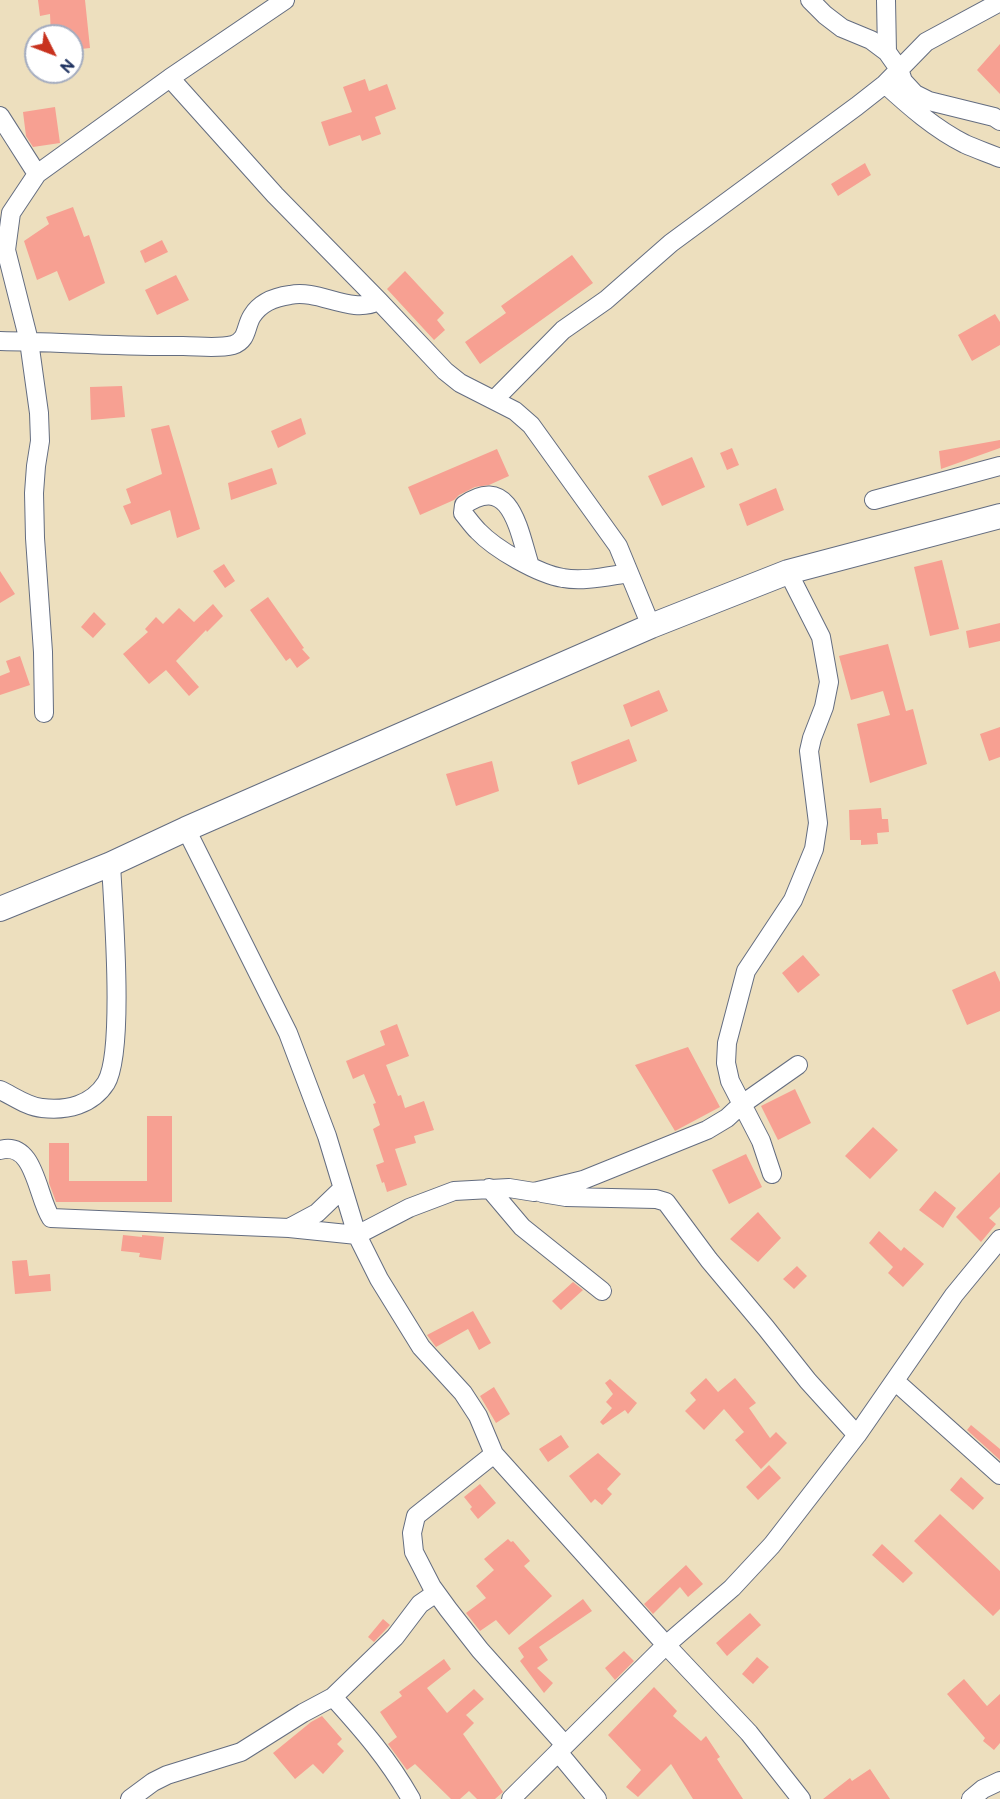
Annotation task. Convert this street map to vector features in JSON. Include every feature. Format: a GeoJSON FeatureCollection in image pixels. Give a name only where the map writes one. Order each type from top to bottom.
{"type":"FeatureCollection","features":[{"type":"Feature","properties":{"kind":"street"},"geometry":{"type":"LineString","coordinates":[[44,713],[43,652],[34,504],[40,441],[39,413],[29,341],[6,250],[11,213],[37,174],[170,78],[285,0]]}},
{"type":"Feature","properties":{"kind":"street"},"geometry":{"type":"LineString","coordinates":[[810,0],[842,28],[871,40],[887,52],[899,69],[903,81],[915,94],[928,101],[994,117],[1000,121]]}},
{"type":"Feature","properties":{"kind":"street"},"geometry":{"type":"LineString","coordinates":[[886,0],[887,52]]}},
{"type":"Feature","properties":{"kind":"street"},"geometry":{"type":"LineString","coordinates":[[494,400],[563,330],[606,300],[671,243],[813,140],[885,84],[926,42],[1000,2]]}},
{"type":"Feature","properties":{"kind":"street"},"geometry":{"type":"LineString","coordinates":[[170,78],[275,195],[380,301],[445,371],[460,383],[515,411],[531,425],[618,546],[651,626]]}},
{"type":"Feature","properties":{"kind":"street"},"geometry":{"type":"LineString","coordinates":[[885,84],[907,105],[964,144],[1000,158]]}},
{"type":"Feature","properties":{"kind":"street"},"geometry":{"type":"LineString","coordinates":[[0,116],[37,174]]}},
{"type":"Feature","properties":{"kind":"street"},"geometry":{"type":"LineString","coordinates":[[982,150],[1000,147]]}},
{"type":"Feature","properties":{"kind":"street"},"geometry":{"type":"LineString","coordinates":[[0,341],[134,347],[219,347],[236,344],[243,339],[253,315],[264,305],[277,298],[293,294],[308,294],[362,306],[380,301]]}},
{"type":"Feature","properties":{"kind":"street"},"geometry":{"type":"LineString","coordinates":[[874,500],[1000,466]]}},
{"type":"Feature","properties":{"kind":"street"},"geometry":{"type":"LineString","coordinates":[[0,909],[111,864],[651,626],[788,572],[1000,516]]}},
{"type":"Feature","properties":{"kind":"street"},"geometry":{"type":"LineString","coordinates":[[530,566],[543,573],[565,579],[629,573]]}},
{"type":"Feature","properties":{"kind":"street"},"geometry":{"type":"LineString","coordinates":[[772,1174],[761,1141],[729,1082],[726,1063],[727,1043],[746,971],[793,900],[814,849],[818,823],[809,751],[824,707],[829,682],[821,637],[788,572]]}},
{"type":"Feature","properties":{"kind":"street"},"geometry":{"type":"LineString","coordinates":[[186,829],[288,1033],[327,1136],[357,1235],[379,1278],[421,1347],[463,1393],[478,1416],[494,1454],[666,1645],[749,1733],[801,1799]]}},
{"type":"Feature","properties":{"kind":"street"},"geometry":{"type":"LineString","coordinates":[[0,1090],[40,1108],[66,1109],[83,1104],[96,1095],[107,1081],[113,1058],[116,1026],[111,864]]}},
{"type":"Feature","properties":{"kind":"street"},"geometry":{"type":"LineString","coordinates":[[534,1192],[582,1180],[707,1130],[727,1118],[741,1105],[798,1065]]}},
{"type":"Feature","properties":{"kind":"street"},"geometry":{"type":"LineString","coordinates":[[0,1150],[7,1148],[23,1154],[32,1167],[45,1209],[51,1218],[289,1228],[357,1235],[409,1208],[454,1191],[509,1188],[566,1197],[650,1198],[666,1202],[709,1260],[808,1381],[857,1435]]}},
{"type":"Feature","properties":{"kind":"street"},"geometry":{"type":"LineString","coordinates":[[489,1188],[522,1227],[602,1291]]}},
{"type":"Feature","properties":{"kind":"street"},"geometry":{"type":"LineString","coordinates":[[289,1228],[317,1213],[342,1189]]}},
{"type":"Feature","properties":{"kind":"street"},"geometry":{"type":"LineString","coordinates":[[511,1799],[666,1645],[732,1588],[772,1545],[857,1435],[954,1295],[1000,1239]]}},
{"type":"Feature","properties":{"kind":"street"},"geometry":{"type":"LineString","coordinates":[[895,1381],[1000,1475]]}},
{"type":"Feature","properties":{"kind":"street"},"geometry":{"type":"LineString","coordinates":[[494,1454],[416,1516],[412,1533],[414,1552],[436,1593],[561,1749],[597,1799]]}},
{"type":"Feature","properties":{"kind":"street"},"geometry":{"type":"LineString","coordinates":[[130,1799],[167,1775],[241,1752],[333,1697],[395,1637],[420,1604],[436,1593]]}},
{"type":"Feature","properties":{"kind":"street"},"geometry":{"type":"LineString","coordinates":[[333,1697],[372,1740],[400,1779],[411,1799]]}},
{"type":"Feature","properties":{"kind":"street"},"geometry":{"type":"LineString","coordinates":[[971,1799],[983,1789],[1000,1781]]}},
{"type":"Feature","properties":{"kind":"building"},"geometry":{"type":"Polygon","coordinates":[[[38,0],[85,0],[90,48],[84,49],[84,24],[50,24],[50,14],[40,16],[38,0]]]}},
{"type":"Feature","properties":{"kind":"building"},"geometry":{"type":"Polygon","coordinates":[[[1000,44],[1000,94],[977,70],[1000,44]]]}},
{"type":"Feature","properties":{"kind":"building"},"geometry":{"type":"Polygon","coordinates":[[[365,79],[369,91],[387,84],[396,109],[375,117],[381,134],[362,141],[360,135],[329,146],[321,122],[352,112],[343,87],[365,79]]]}},
{"type":"Feature","properties":{"kind":"building"},"geometry":{"type":"Polygon","coordinates":[[[55,107],[60,143],[33,147],[26,136],[23,112],[55,107]]]}},
{"type":"Feature","properties":{"kind":"building"},"geometry":{"type":"Polygon","coordinates":[[[865,163],[871,175],[838,196],[831,184],[865,163]]]}},
{"type":"Feature","properties":{"kind":"building"},"geometry":{"type":"Polygon","coordinates":[[[73,207],[84,237],[89,235],[105,283],[69,301],[57,271],[37,280],[24,241],[49,224],[46,217],[73,207]]]}},
{"type":"Feature","properties":{"kind":"building"},"geometry":{"type":"Polygon","coordinates":[[[162,240],[168,252],[145,263],[140,251],[162,240]]]}},
{"type":"Feature","properties":{"kind":"building"},"geometry":{"type":"Polygon","coordinates":[[[572,255],[593,283],[480,364],[465,342],[506,313],[501,306],[572,255]]]}},
{"type":"Feature","properties":{"kind":"building"},"geometry":{"type":"Polygon","coordinates":[[[405,271],[444,313],[437,320],[445,330],[434,340],[387,289],[405,271]]]}},
{"type":"Feature","properties":{"kind":"building"},"geometry":{"type":"Polygon","coordinates":[[[176,275],[189,300],[157,315],[145,290],[176,275]]]}},
{"type":"Feature","properties":{"kind":"building"},"geometry":{"type":"Polygon","coordinates":[[[995,314],[1000,322],[1000,345],[972,361],[958,335],[995,314]]]}},
{"type":"Feature","properties":{"kind":"building"},"geometry":{"type":"Polygon","coordinates":[[[122,386],[125,417],[91,420],[90,387],[122,386]]]}},
{"type":"Feature","properties":{"kind":"building"},"geometry":{"type":"Polygon","coordinates":[[[301,418],[306,434],[278,448],[271,431],[301,418]]]}},
{"type":"Feature","properties":{"kind":"building"},"geometry":{"type":"Polygon","coordinates":[[[169,425],[200,529],[177,538],[170,510],[131,525],[123,506],[131,503],[126,489],[162,474],[151,429],[169,425]]]}},
{"type":"Feature","properties":{"kind":"building"},"geometry":{"type":"Polygon","coordinates":[[[1000,440],[1000,448],[941,469],[939,451],[1000,440]]]}},
{"type":"Feature","properties":{"kind":"building"},"geometry":{"type":"Polygon","coordinates":[[[732,448],[739,465],[727,470],[720,453],[732,448]]]}},
{"type":"Feature","properties":{"kind":"building"},"geometry":{"type":"Polygon","coordinates":[[[497,449],[509,476],[489,485],[475,487],[454,500],[420,515],[408,487],[497,449]]]}},
{"type":"Feature","properties":{"kind":"building"},"geometry":{"type":"Polygon","coordinates":[[[692,457],[705,487],[662,506],[648,476],[692,457]]]}},
{"type":"Feature","properties":{"kind":"building"},"geometry":{"type":"Polygon","coordinates":[[[272,468],[277,484],[231,500],[228,483],[272,468]]]}},
{"type":"Feature","properties":{"kind":"building"},"geometry":{"type":"Polygon","coordinates":[[[776,488],[784,510],[747,526],[739,504],[776,488]]]}},
{"type":"Feature","properties":{"kind":"building"},"geometry":{"type":"Polygon","coordinates":[[[942,560],[959,629],[930,636],[914,567],[942,560]]]}},
{"type":"Feature","properties":{"kind":"building"},"geometry":{"type":"Polygon","coordinates":[[[224,564],[235,581],[225,588],[213,571],[224,564]]]}},
{"type":"Feature","properties":{"kind":"building"},"geometry":{"type":"Polygon","coordinates":[[[0,571],[15,594],[0,603],[0,571]]]}},
{"type":"Feature","properties":{"kind":"building"},"geometry":{"type":"Polygon","coordinates":[[[268,597],[310,658],[297,668],[290,658],[286,661],[250,610],[268,597]]]}},
{"type":"Feature","properties":{"kind":"building"},"geometry":{"type":"Polygon","coordinates":[[[213,604],[223,616],[176,661],[199,687],[189,696],[166,670],[149,684],[123,654],[148,632],[145,629],[156,617],[163,624],[179,608],[194,622],[213,604]]]}},
{"type":"Feature","properties":{"kind":"building"},"geometry":{"type":"Polygon","coordinates":[[[94,612],[106,624],[93,638],[81,627],[94,612]]]}},
{"type":"Feature","properties":{"kind":"building"},"geometry":{"type":"Polygon","coordinates":[[[1000,623],[1000,641],[969,648],[966,631],[1000,623]]]}},
{"type":"Feature","properties":{"kind":"building"},"geometry":{"type":"Polygon","coordinates":[[[888,644],[906,711],[913,709],[927,764],[870,783],[857,724],[890,715],[883,691],[851,700],[839,656],[888,644]]]}},
{"type":"Feature","properties":{"kind":"building"},"geometry":{"type":"Polygon","coordinates":[[[20,656],[30,685],[0,695],[0,676],[10,672],[6,661],[20,656]]]}},
{"type":"Feature","properties":{"kind":"building"},"geometry":{"type":"Polygon","coordinates":[[[659,690],[668,711],[631,727],[623,705],[659,690]]]}},
{"type":"Feature","properties":{"kind":"building"},"geometry":{"type":"Polygon","coordinates":[[[1000,727],[1000,757],[989,761],[980,734],[1000,727]]]}},
{"type":"Feature","properties":{"kind":"building"},"geometry":{"type":"Polygon","coordinates":[[[629,739],[637,761],[578,785],[571,762],[629,739]]]}},
{"type":"Feature","properties":{"kind":"building"},"geometry":{"type":"Polygon","coordinates":[[[492,761],[499,791],[456,806],[446,774],[492,761]]]}},
{"type":"Feature","properties":{"kind":"building"},"geometry":{"type":"Polygon","coordinates":[[[881,808],[882,819],[888,819],[889,832],[877,833],[878,844],[861,845],[861,840],[850,840],[849,810],[881,808]]]}},
{"type":"Feature","properties":{"kind":"building"},"geometry":{"type":"Polygon","coordinates":[[[803,955],[820,975],[798,993],[782,973],[803,955]]]}},
{"type":"Feature","properties":{"kind":"building"},"geometry":{"type":"Polygon","coordinates":[[[995,971],[1000,982],[1000,1011],[967,1025],[952,990],[995,971]]]}},
{"type":"Feature","properties":{"kind":"building"},"geometry":{"type":"Polygon","coordinates":[[[397,1024],[409,1056],[386,1065],[405,1108],[424,1101],[434,1130],[414,1136],[416,1143],[395,1149],[407,1185],[387,1192],[376,1165],[384,1162],[373,1129],[380,1125],[373,1104],[376,1103],[364,1074],[353,1079],[346,1061],[385,1045],[380,1031],[397,1024]]]}},
{"type":"Feature","properties":{"kind":"building"},"geometry":{"type":"Polygon","coordinates":[[[688,1047],[720,1107],[675,1131],[635,1065],[688,1047]]]}},
{"type":"Feature","properties":{"kind":"building"},"geometry":{"type":"Polygon","coordinates":[[[795,1089],[811,1123],[778,1140],[761,1106],[795,1089]]]}},
{"type":"Feature","properties":{"kind":"building"},"geometry":{"type":"Polygon","coordinates":[[[147,1116],[172,1116],[172,1202],[56,1202],[49,1183],[49,1143],[69,1143],[69,1181],[147,1181],[147,1116]]]}},
{"type":"Feature","properties":{"kind":"building"},"geometry":{"type":"Polygon","coordinates":[[[873,1127],[898,1150],[870,1179],[845,1156],[873,1127]]]}},
{"type":"Feature","properties":{"kind":"building"},"geometry":{"type":"Polygon","coordinates":[[[746,1154],[762,1187],[729,1204],[712,1170],[746,1154]]]}},
{"type":"Feature","properties":{"kind":"building"},"geometry":{"type":"Polygon","coordinates":[[[1000,1172],[1000,1207],[989,1218],[996,1224],[981,1242],[956,1217],[1000,1172]]]}},
{"type":"Feature","properties":{"kind":"building"},"geometry":{"type":"Polygon","coordinates":[[[935,1191],[956,1208],[943,1228],[919,1210],[935,1191]]]}},
{"type":"Feature","properties":{"kind":"building"},"geometry":{"type":"Polygon","coordinates":[[[758,1212],[781,1238],[758,1262],[730,1239],[758,1212]]]}},
{"type":"Feature","properties":{"kind":"building"},"geometry":{"type":"Polygon","coordinates":[[[879,1231],[901,1251],[904,1247],[924,1264],[903,1287],[888,1273],[893,1267],[869,1243],[879,1231]]]}},
{"type":"Feature","properties":{"kind":"building"},"geometry":{"type":"Polygon","coordinates":[[[123,1235],[164,1237],[161,1260],[139,1257],[140,1253],[121,1251],[123,1235]]]}},
{"type":"Feature","properties":{"kind":"building"},"geometry":{"type":"Polygon","coordinates":[[[27,1260],[29,1276],[50,1274],[51,1291],[15,1294],[12,1261],[27,1260]]]}},
{"type":"Feature","properties":{"kind":"building"},"geometry":{"type":"Polygon","coordinates":[[[797,1266],[807,1276],[794,1289],[783,1279],[797,1266]]]}},
{"type":"Feature","properties":{"kind":"building"},"geometry":{"type":"Polygon","coordinates":[[[573,1282],[583,1290],[561,1310],[552,1301],[573,1282]]]}},
{"type":"Feature","properties":{"kind":"building"},"geometry":{"type":"Polygon","coordinates":[[[473,1311],[491,1343],[479,1350],[468,1329],[436,1347],[427,1335],[473,1311]]]}},
{"type":"Feature","properties":{"kind":"building"},"geometry":{"type":"Polygon","coordinates":[[[706,1378],[718,1392],[735,1378],[756,1403],[749,1408],[770,1438],[776,1432],[787,1443],[761,1469],[735,1440],[744,1432],[724,1409],[704,1430],[685,1411],[696,1400],[690,1393],[706,1378]]]}},
{"type":"Feature","properties":{"kind":"building"},"geometry":{"type":"Polygon","coordinates":[[[610,1379],[637,1403],[628,1414],[625,1410],[603,1425],[600,1422],[612,1408],[606,1402],[613,1394],[605,1383],[610,1379]]]}},
{"type":"Feature","properties":{"kind":"building"},"geometry":{"type":"Polygon","coordinates":[[[494,1387],[510,1414],[496,1423],[480,1396],[494,1387]]]}},
{"type":"Feature","properties":{"kind":"building"},"geometry":{"type":"Polygon","coordinates":[[[971,1425],[1000,1449],[1000,1460],[967,1430],[971,1425]]]}},
{"type":"Feature","properties":{"kind":"building"},"geometry":{"type":"Polygon","coordinates":[[[561,1435],[569,1447],[548,1462],[539,1449],[561,1435]]]}},
{"type":"Feature","properties":{"kind":"building"},"geometry":{"type":"Polygon","coordinates":[[[598,1453],[621,1474],[607,1489],[612,1494],[602,1505],[595,1499],[591,1503],[569,1476],[598,1453]]]}},
{"type":"Feature","properties":{"kind":"building"},"geometry":{"type":"Polygon","coordinates":[[[769,1465],[781,1478],[758,1500],[746,1487],[769,1465]]]}},
{"type":"Feature","properties":{"kind":"building"},"geometry":{"type":"Polygon","coordinates":[[[961,1477],[984,1498],[973,1510],[950,1490],[961,1477]]]}},
{"type":"Feature","properties":{"kind":"building"},"geometry":{"type":"Polygon","coordinates":[[[480,1484],[496,1503],[478,1519],[464,1497],[480,1484]]]}},
{"type":"Feature","properties":{"kind":"building"},"geometry":{"type":"Polygon","coordinates":[[[940,1514],[1000,1571],[1000,1609],[993,1616],[914,1541],[940,1514]]]}},
{"type":"Feature","properties":{"kind":"building"},"geometry":{"type":"Polygon","coordinates":[[[508,1539],[513,1541],[530,1561],[524,1566],[552,1596],[509,1635],[496,1620],[480,1631],[466,1613],[486,1598],[476,1586],[494,1570],[484,1559],[508,1539]]]}},
{"type":"Feature","properties":{"kind":"building"},"geometry":{"type":"Polygon","coordinates":[[[882,1544],[913,1573],[903,1583],[872,1555],[882,1544]]]}},
{"type":"Feature","properties":{"kind":"building"},"geometry":{"type":"Polygon","coordinates":[[[686,1565],[703,1584],[688,1597],[680,1587],[653,1614],[644,1604],[686,1565]]]}},
{"type":"Feature","properties":{"kind":"building"},"geometry":{"type":"Polygon","coordinates":[[[583,1599],[592,1611],[539,1647],[548,1660],[537,1668],[553,1683],[544,1693],[520,1661],[524,1657],[518,1648],[583,1599]]]}},
{"type":"Feature","properties":{"kind":"building"},"geometry":{"type":"Polygon","coordinates":[[[750,1613],[761,1625],[727,1656],[716,1643],[750,1613]]]}},
{"type":"Feature","properties":{"kind":"building"},"geometry":{"type":"Polygon","coordinates":[[[383,1619],[390,1625],[374,1642],[368,1637],[383,1619]]]}},
{"type":"Feature","properties":{"kind":"building"},"geometry":{"type":"Polygon","coordinates":[[[624,1651],[634,1661],[615,1680],[605,1668],[624,1651]]]}},
{"type":"Feature","properties":{"kind":"building"},"geometry":{"type":"Polygon","coordinates":[[[757,1657],[769,1667],[753,1684],[742,1674],[757,1657]]]}},
{"type":"Feature","properties":{"kind":"building"},"geometry":{"type":"Polygon","coordinates":[[[444,1659],[451,1669],[427,1688],[447,1713],[474,1689],[484,1699],[466,1715],[474,1723],[463,1734],[503,1792],[495,1799],[477,1799],[469,1791],[460,1799],[451,1799],[415,1764],[407,1770],[388,1744],[397,1737],[380,1712],[402,1696],[399,1692],[444,1659]]]}},
{"type":"Feature","properties":{"kind":"building"},"geometry":{"type":"Polygon","coordinates":[[[964,1679],[987,1706],[1000,1694],[1000,1743],[994,1750],[983,1741],[985,1738],[947,1694],[964,1679]]]}},
{"type":"Feature","properties":{"kind":"building"},"geometry":{"type":"Polygon","coordinates":[[[654,1687],[677,1711],[673,1716],[701,1741],[706,1736],[720,1757],[717,1759],[743,1799],[693,1799],[671,1764],[638,1797],[626,1787],[641,1770],[608,1735],[654,1687]]]}},
{"type":"Feature","properties":{"kind":"building"},"geometry":{"type":"Polygon","coordinates":[[[322,1716],[342,1739],[337,1744],[344,1751],[323,1774],[313,1764],[295,1779],[273,1753],[311,1722],[322,1716]]]}},
{"type":"Feature","properties":{"kind":"building"},"geometry":{"type":"Polygon","coordinates":[[[870,1769],[890,1799],[823,1799],[850,1778],[852,1781],[870,1769]]]}}]}
